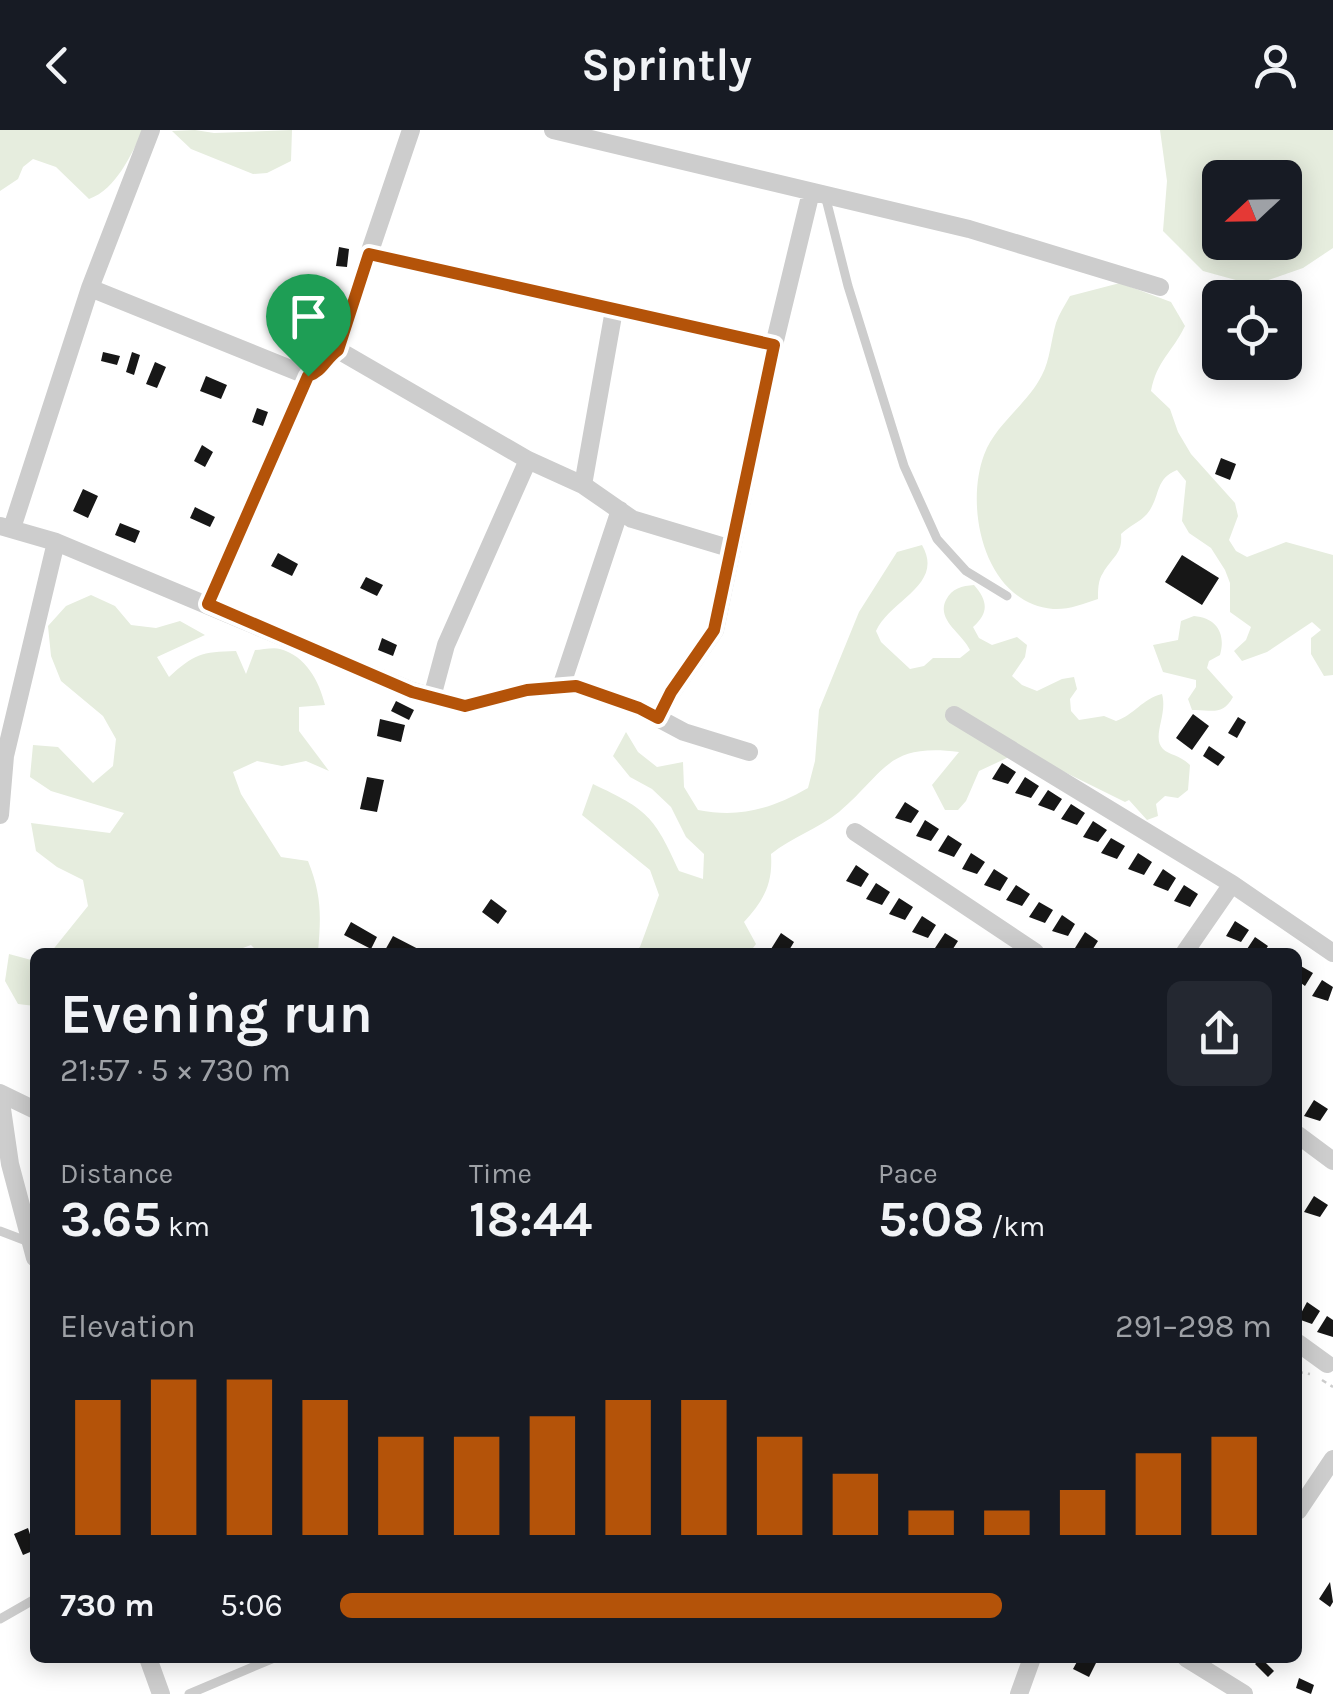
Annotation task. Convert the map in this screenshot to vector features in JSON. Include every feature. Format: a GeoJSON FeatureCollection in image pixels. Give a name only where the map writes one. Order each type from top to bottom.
{"type":"FeatureCollection","features":[{"type":"Feature","properties":{"kind":"street"},"geometry":{"type":"LineString","coordinates":[[151,130],[90,288],[6,527],[56,542],[412,692],[465,706],[527,690],[576,686],[639,708],[684,732],[749,752]]}},
{"type":"Feature","properties":{"kind":"street"},"geometry":{"type":"LineString","coordinates":[[411,130],[369,254],[774,345]]}},
{"type":"Feature","properties":{"kind":"street"},"geometry":{"type":"LineString","coordinates":[[553,130],[969,229],[1160,288]]}},
{"type":"Feature","properties":{"kind":"street"},"geometry":{"type":"LineString","coordinates":[[658,718],[714,630],[774,345],[818,193]]}},
{"type":"Feature","properties":{"kind":"street"},"geometry":{"type":"LineString","coordinates":[[90,288],[308,376],[317,373],[338,350],[528,460],[584,485],[632,519],[732,549]]}},
{"type":"Feature","properties":{"kind":"street"},"geometry":{"type":"LineString","coordinates":[[584,485],[614,310]]}},
{"type":"Feature","properties":{"kind":"street"},"geometry":{"type":"LineString","coordinates":[[208,604],[308,376]]}},
{"type":"Feature","properties":{"kind":"street"},"geometry":{"type":"LineString","coordinates":[[432,697],[446,644],[528,460]]}},
{"type":"Feature","properties":{"kind":"street"},"geometry":{"type":"LineString","coordinates":[[561,688],[620,510]]}},
{"type":"Feature","properties":{"kind":"street"},"geometry":{"type":"LineString","coordinates":[[0,815],[5,756],[56,542]]}},
{"type":"Feature","properties":{"kind":"street"},"geometry":{"type":"LineString","coordinates":[[954,714],[1232,884],[1333,953]]}},
{"type":"Feature","properties":{"kind":"street"},"geometry":{"type":"LineString","coordinates":[[855,832],[1028,948]]}},
{"type":"Feature","properties":{"kind":"street"},"geometry":{"type":"LineString","coordinates":[[1188,948],[1232,884]]}},
{"type":"Feature","properties":{"kind":"street"},"geometry":{"type":"LineString","coordinates":[[30,1108],[0,1094],[5,1161],[30,1241]]}},
{"type":"Feature","properties":{"kind":"street"},"geometry":{"type":"LineString","coordinates":[[1302,1138],[1333,1160]]}},
{"type":"Feature","properties":{"kind":"street"},"geometry":{"type":"LineString","coordinates":[[1302,1346],[1327,1364]]}},
{"type":"Feature","properties":{"kind":"street"},"geometry":{"type":"LineString","coordinates":[[1302,1505],[1333,1459]]}},
{"type":"Feature","properties":{"kind":"street"},"geometry":{"type":"LineString","coordinates":[[150,1663],[161,1694]]}},
{"type":"Feature","properties":{"kind":"street"},"geometry":{"type":"LineString","coordinates":[[1019,1694],[1030,1663]]}},
{"type":"Feature","properties":{"kind":"street"},"geometry":{"type":"LineString","coordinates":[[1198,1663],[1244,1694]]}},
{"type":"Feature","properties":{"kind":"lane"},"geometry":{"type":"LineString","coordinates":[[818,193],[904,466],[937,539],[966,571],[1007,596]]}},
{"type":"Feature","properties":{"kind":"lane"},"geometry":{"type":"LineString","coordinates":[[0,1231],[30,1249]]}},
{"type":"Feature","properties":{"kind":"lane"},"geometry":{"type":"LineString","coordinates":[[0,1618],[30,1602]]}},
{"type":"Feature","properties":{"kind":"lane"},"geometry":{"type":"LineString","coordinates":[[190,1694],[262,1663]]}},
{"type":"Feature","properties":{"kind":"path"},"geometry":{"type":"LineString","coordinates":[[338,350],[369,254]]}},
{"type":"Feature","properties":{"kind":"green space"},"geometry":{"type":"Polygon","coordinates":[[[0,130],[144,130],[115,179],[89,199],[56,167],[33,159],[23,167],[18,179],[0,191],[0,130]]]}},
{"type":"Feature","properties":{"kind":"green space"},"geometry":{"type":"Polygon","coordinates":[[[292,130],[291,161],[267,173],[253,174],[191,149],[172,131],[292,130]]]}},
{"type":"Feature","properties":{"kind":"green space"},"geometry":{"type":"Polygon","coordinates":[[[1160,130],[1333,130],[1333,248],[1303,268],[1268,280],[1236,280],[1203,271],[1163,231],[1167,181],[1160,130]]]}},
{"type":"Feature","properties":{"kind":"green space"},"geometry":{"type":"Polygon","coordinates":[[[1120,283],[1171,302],[1185,326],[1161,364],[1151,391],[1170,409],[1191,454],[1235,503],[1238,516],[1229,540],[1236,551],[1247,557],[1286,542],[1333,555],[1333,675],[1324,676],[1311,654],[1311,638],[1321,630],[1312,622],[1267,652],[1242,661],[1234,651],[1246,640],[1251,627],[1230,612],[1230,583],[1211,548],[1189,533],[1182,521],[1186,481],[1177,470],[1161,483],[1147,514],[1121,534],[1119,551],[1100,579],[1098,599],[1059,609],[1030,603],[1011,590],[996,572],[979,526],[978,477],[984,455],[996,433],[1042,375],[1056,323],[1070,296],[1120,283]]]}},
{"type":"Feature","properties":{"kind":"green space"},"geometry":{"type":"Polygon","coordinates":[[[922,545],[926,571],[921,582],[876,631],[881,642],[910,669],[924,666],[933,658],[960,658],[970,650],[947,620],[944,607],[954,590],[974,585],[985,607],[973,627],[979,638],[992,645],[1017,637],[1027,645],[1025,657],[1012,676],[1022,685],[1037,691],[1074,677],[1077,689],[1070,699],[1071,711],[1079,720],[1104,716],[1116,721],[1162,694],[1160,744],[1190,765],[1188,790],[1178,798],[1165,796],[1156,804],[1158,816],[1147,820],[1129,800],[1125,802],[1022,751],[979,771],[966,801],[958,810],[945,810],[932,785],[959,752],[935,750],[901,756],[839,812],[771,854],[766,891],[744,922],[756,944],[753,948],[639,948],[659,895],[650,870],[582,815],[593,784],[647,817],[663,838],[679,871],[703,879],[704,854],[686,837],[671,807],[652,789],[630,777],[613,756],[626,732],[638,752],[657,767],[683,762],[684,787],[698,810],[755,810],[808,788],[815,761],[819,710],[859,612],[897,552],[922,545]]]}},
{"type":"Feature","properties":{"kind":"green space"},"geometry":{"type":"Polygon","coordinates":[[[91,595],[115,606],[131,625],[156,628],[180,621],[205,635],[157,657],[169,677],[199,656],[224,651],[236,651],[246,674],[255,650],[271,648],[289,652],[310,671],[325,705],[299,707],[299,731],[329,771],[306,761],[282,766],[257,761],[233,772],[241,794],[281,857],[308,861],[319,906],[318,948],[251,945],[54,948],[88,906],[83,880],[36,851],[31,823],[110,833],[124,813],[51,791],[30,777],[33,745],[58,747],[93,783],[113,766],[116,739],[103,716],[61,681],[51,656],[48,626],[66,606],[91,595]]]}},
{"type":"Feature","properties":{"kind":"green space"},"geometry":{"type":"Polygon","coordinates":[[[1194,616],[1209,620],[1220,634],[1220,655],[1209,661],[1207,668],[1233,697],[1220,710],[1192,710],[1188,699],[1196,680],[1163,672],[1153,645],[1178,640],[1181,621],[1194,616]]]}},
{"type":"Feature","properties":{"kind":"green space"},"geometry":{"type":"Polygon","coordinates":[[[9,954],[30,960],[30,1005],[18,1004],[5,981],[9,954]]]}},
{"type":"Feature","properties":{"kind":"building"},"geometry":{"type":"Polygon","coordinates":[[[339,247],[349,249],[347,267],[336,266],[339,247]]]}},
{"type":"Feature","properties":{"kind":"building"},"geometry":{"type":"Polygon","coordinates":[[[103,352],[120,356],[117,365],[101,361],[103,352]]]}},
{"type":"Feature","properties":{"kind":"building"},"geometry":{"type":"Polygon","coordinates":[[[132,352],[140,355],[134,375],[126,372],[132,352]]]}},
{"type":"Feature","properties":{"kind":"building"},"geometry":{"type":"Polygon","coordinates":[[[155,362],[166,367],[157,388],[146,384],[155,362]]]}},
{"type":"Feature","properties":{"kind":"building"},"geometry":{"type":"Polygon","coordinates":[[[206,376],[227,385],[221,399],[200,391],[206,376]]]}},
{"type":"Feature","properties":{"kind":"building"},"geometry":{"type":"Polygon","coordinates":[[[257,408],[268,412],[263,426],[252,422],[257,408]]]}},
{"type":"Feature","properties":{"kind":"building"},"geometry":{"type":"Polygon","coordinates":[[[202,445],[213,452],[205,467],[194,461],[202,445]]]}},
{"type":"Feature","properties":{"kind":"building"},"geometry":{"type":"Polygon","coordinates":[[[1221,458],[1236,464],[1230,480],[1215,474],[1221,458]]]}},
{"type":"Feature","properties":{"kind":"building"},"geometry":{"type":"Polygon","coordinates":[[[83,489],[98,496],[88,518],[73,511],[83,489]]]}},
{"type":"Feature","properties":{"kind":"building"},"geometry":{"type":"Polygon","coordinates":[[[195,507],[215,517],[210,527],[190,518],[195,507]]]}},
{"type":"Feature","properties":{"kind":"building"},"geometry":{"type":"Polygon","coordinates":[[[120,523],[140,531],[135,543],[115,535],[120,523]]]}},
{"type":"Feature","properties":{"kind":"building"},"geometry":{"type":"Polygon","coordinates":[[[278,553],[298,564],[292,576],[271,566],[278,553]]]}},
{"type":"Feature","properties":{"kind":"building"},"geometry":{"type":"Polygon","coordinates":[[[1182,555],[1219,578],[1202,605],[1165,582],[1182,555]]]}},
{"type":"Feature","properties":{"kind":"building"},"geometry":{"type":"Polygon","coordinates":[[[366,577],[383,585],[377,596],[360,588],[366,577]]]}},
{"type":"Feature","properties":{"kind":"building"},"geometry":{"type":"Polygon","coordinates":[[[382,638],[397,645],[393,656],[378,650],[382,638]]]}},
{"type":"Feature","properties":{"kind":"building"},"geometry":{"type":"Polygon","coordinates":[[[396,701],[414,710],[409,720],[391,711],[396,701]]]}},
{"type":"Feature","properties":{"kind":"building"},"geometry":{"type":"Polygon","coordinates":[[[1193,714],[1209,726],[1192,750],[1176,738],[1193,714]]]}},
{"type":"Feature","properties":{"kind":"building"},"geometry":{"type":"Polygon","coordinates":[[[1238,717],[1246,722],[1237,738],[1228,733],[1238,717]]]}},
{"type":"Feature","properties":{"kind":"building"},"geometry":{"type":"Polygon","coordinates":[[[380,719],[405,725],[401,742],[377,736],[380,719]]]}},
{"type":"Feature","properties":{"kind":"building"},"geometry":{"type":"Polygon","coordinates":[[[1209,746],[1225,757],[1218,766],[1203,756],[1209,746]]]}},
{"type":"Feature","properties":{"kind":"building"},"geometry":{"type":"Polygon","coordinates":[[[1002,763],[1016,772],[1008,784],[992,779],[1002,763]]]}},
{"type":"Feature","properties":{"kind":"building"},"geometry":{"type":"Polygon","coordinates":[[[367,777],[384,780],[377,812],[360,809],[367,777]]]}},
{"type":"Feature","properties":{"kind":"building"},"geometry":{"type":"Polygon","coordinates":[[[1025,777],[1039,786],[1031,798],[1015,793],[1025,777]]]}},
{"type":"Feature","properties":{"kind":"building"},"geometry":{"type":"Polygon","coordinates":[[[1048,790],[1062,799],[1054,811],[1038,805],[1048,790]]]}},
{"type":"Feature","properties":{"kind":"building"},"geometry":{"type":"Polygon","coordinates":[[[905,802],[919,811],[911,823],[895,818],[905,802]]]}},
{"type":"Feature","properties":{"kind":"building"},"geometry":{"type":"Polygon","coordinates":[[[1071,804],[1085,813],[1077,825],[1061,819],[1071,804]]]}},
{"type":"Feature","properties":{"kind":"building"},"geometry":{"type":"Polygon","coordinates":[[[925,820],[939,829],[931,841],[916,836],[925,820]]]}},
{"type":"Feature","properties":{"kind":"building"},"geometry":{"type":"Polygon","coordinates":[[[1093,821],[1107,830],[1098,842],[1083,837],[1093,821]]]}},
{"type":"Feature","properties":{"kind":"building"},"geometry":{"type":"Polygon","coordinates":[[[948,835],[962,844],[954,857],[938,851],[948,835]]]}},
{"type":"Feature","properties":{"kind":"building"},"geometry":{"type":"Polygon","coordinates":[[[1111,838],[1125,846],[1117,859],[1101,853],[1111,838]]]}},
{"type":"Feature","properties":{"kind":"building"},"geometry":{"type":"Polygon","coordinates":[[[971,853],[985,862],[977,874],[962,869],[971,853]]]}},
{"type":"Feature","properties":{"kind":"building"},"geometry":{"type":"Polygon","coordinates":[[[1138,853],[1152,862],[1144,875],[1128,869],[1138,853]]]}},
{"type":"Feature","properties":{"kind":"building"},"geometry":{"type":"Polygon","coordinates":[[[856,865],[869,874],[861,887],[846,881],[856,865]]]}},
{"type":"Feature","properties":{"kind":"building"},"geometry":{"type":"Polygon","coordinates":[[[994,869],[1008,878],[1000,891],[984,885],[994,869]]]}},
{"type":"Feature","properties":{"kind":"building"},"geometry":{"type":"Polygon","coordinates":[[[1163,869],[1176,878],[1168,891],[1153,885],[1163,869]]]}},
{"type":"Feature","properties":{"kind":"building"},"geometry":{"type":"Polygon","coordinates":[[[876,883],[890,892],[882,905],[866,899],[876,883]]]}},
{"type":"Feature","properties":{"kind":"building"},"geometry":{"type":"Polygon","coordinates":[[[1016,885],[1030,894],[1022,906],[1006,900],[1016,885]]]}},
{"type":"Feature","properties":{"kind":"building"},"geometry":{"type":"Polygon","coordinates":[[[1184,885],[1198,894],[1190,907],[1174,901],[1184,885]]]}},
{"type":"Feature","properties":{"kind":"building"},"geometry":{"type":"Polygon","coordinates":[[[899,898],[913,907],[905,920],[889,914],[899,898]]]}},
{"type":"Feature","properties":{"kind":"building"},"geometry":{"type":"Polygon","coordinates":[[[491,899],[507,911],[498,924],[482,912],[491,899]]]}},
{"type":"Feature","properties":{"kind":"building"},"geometry":{"type":"Polygon","coordinates":[[[1039,902],[1053,910],[1045,923],[1029,917],[1039,902]]]}},
{"type":"Feature","properties":{"kind":"building"},"geometry":{"type":"Polygon","coordinates":[[[1062,915],[1075,924],[1068,936],[1052,931],[1062,915]]]}},
{"type":"Feature","properties":{"kind":"building"},"geometry":{"type":"Polygon","coordinates":[[[922,916],[936,925],[928,938],[912,932],[922,916]]]}},
{"type":"Feature","properties":{"kind":"building"},"geometry":{"type":"Polygon","coordinates":[[[1235,921],[1249,930],[1241,942],[1226,936],[1235,921]]]}},
{"type":"Feature","properties":{"kind":"building"},"geometry":{"type":"Polygon","coordinates":[[[351,922],[377,937],[369,948],[344,935],[351,922]]]}},
{"type":"Feature","properties":{"kind":"building"},"geometry":{"type":"Polygon","coordinates":[[[1085,932],[1098,941],[1094,948],[1075,948],[1085,932]]]}},
{"type":"Feature","properties":{"kind":"building"},"geometry":{"type":"Polygon","coordinates":[[[781,933],[794,942],[790,948],[772,948],[781,933]]]}},
{"type":"Feature","properties":{"kind":"building"},"geometry":{"type":"Polygon","coordinates":[[[945,933],[958,941],[954,948],[935,948],[945,933]]]}},
{"type":"Feature","properties":{"kind":"building"},"geometry":{"type":"Polygon","coordinates":[[[393,936],[416,948],[386,948],[393,936]]]}},
{"type":"Feature","properties":{"kind":"building"},"geometry":{"type":"Polygon","coordinates":[[[1255,937],[1268,946],[1267,948],[1248,948],[1255,937]]]}},
{"type":"Feature","properties":{"kind":"building"},"geometry":{"type":"Polygon","coordinates":[[[1302,967],[1313,973],[1305,986],[1302,984],[1302,967]]]}},
{"type":"Feature","properties":{"kind":"building"},"geometry":{"type":"Polygon","coordinates":[[[1322,980],[1333,987],[1328,1001],[1312,996],[1322,980]]]}},
{"type":"Feature","properties":{"kind":"building"},"geometry":{"type":"Polygon","coordinates":[[[1314,1100],[1328,1109],[1320,1121],[1304,1116],[1314,1100]]]}},
{"type":"Feature","properties":{"kind":"building"},"geometry":{"type":"Polygon","coordinates":[[[1314,1196],[1328,1205],[1320,1217],[1304,1212],[1314,1196]]]}},
{"type":"Feature","properties":{"kind":"building"},"geometry":{"type":"Polygon","coordinates":[[[1307,1302],[1320,1311],[1312,1324],[1302,1320],[1307,1302]]]}},
{"type":"Feature","properties":{"kind":"building"},"geometry":{"type":"Polygon","coordinates":[[[1327,1316],[1333,1320],[1333,1337],[1317,1332],[1327,1316]]]}},
{"type":"Feature","properties":{"kind":"building"},"geometry":{"type":"Polygon","coordinates":[[[28,1528],[30,1552],[23,1555],[14,1534],[28,1528]]]}},
{"type":"Feature","properties":{"kind":"building"},"geometry":{"type":"Polygon","coordinates":[[[1330,1582],[1333,1602],[1330,1607],[1319,1599],[1330,1582]]]}},
{"type":"Feature","properties":{"kind":"building"},"geometry":{"type":"Polygon","coordinates":[[[1076,1663],[1096,1663],[1089,1677],[1073,1669],[1076,1663]]]}},
{"type":"Feature","properties":{"kind":"building"},"geometry":{"type":"Polygon","coordinates":[[[1266,1663],[1274,1671],[1268,1677],[1255,1664],[1266,1663]]]}},
{"type":"Feature","properties":{"kind":"building"},"geometry":{"type":"Polygon","coordinates":[[[1299,1678],[1314,1685],[1311,1694],[1296,1688],[1299,1678]]]}},
{"type":"Feature","properties":{"kind":"route"},"geometry":{"type":"LineString","coordinates":[[369,254],[774,345],[714,630],[658,718],[576,686],[527,690],[465,706],[412,692],[208,604],[308,376],[317,373],[338,350],[369,254]]}}]}
